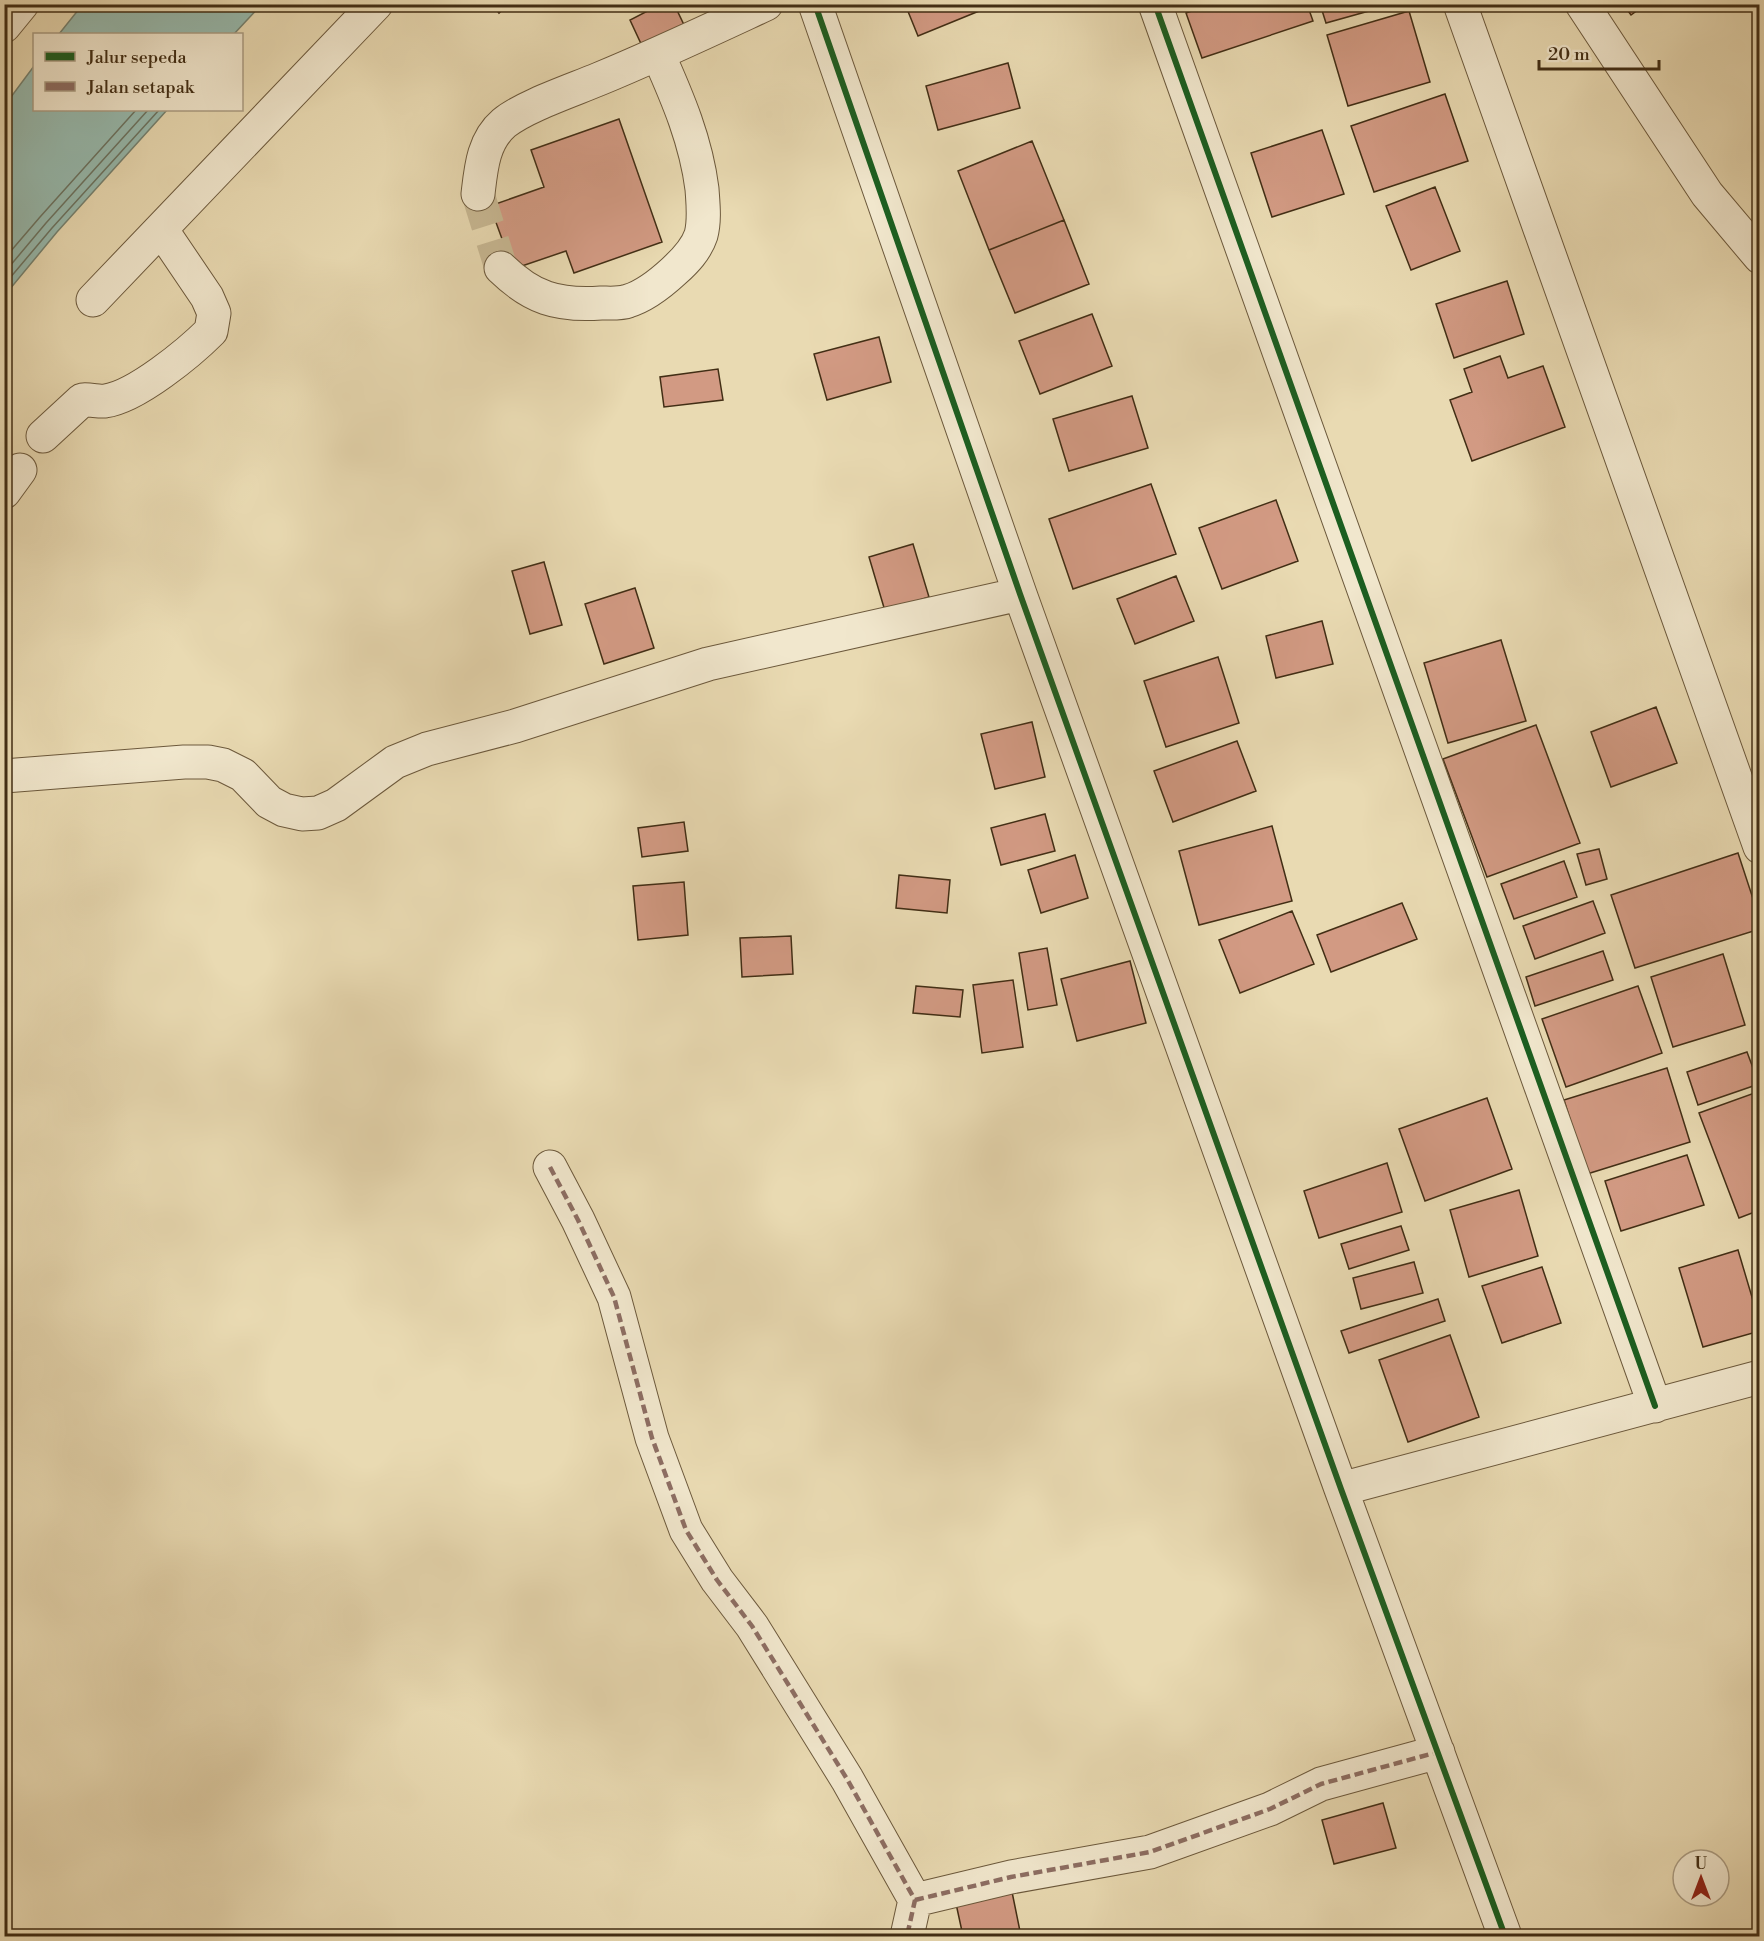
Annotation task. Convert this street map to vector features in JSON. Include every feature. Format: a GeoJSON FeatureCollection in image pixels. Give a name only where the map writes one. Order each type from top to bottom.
{"type":"FeatureCollection","features":[{"type":"Feature","properties":{"kind":"street"},"geometry":{"type":"LineString","coordinates":[[4,26],[22,4]]}},
{"type":"Feature","properties":{"kind":"street"},"geometry":{"type":"LineString","coordinates":[[93,300],[376,4]]}},
{"type":"Feature","properties":{"kind":"street"},"geometry":{"type":"LineString","coordinates":[[478,194],[482,160],[490,140],[504,123],[532,108],[658,54],[765,4]]}},
{"type":"Feature","properties":{"kind":"street"},"geometry":{"type":"LineString","coordinates":[[815,4],[1020,594],[1341,1489],[1505,1936]]}},
{"type":"Feature","properties":{"kind":"street"},"geometry":{"type":"LineString","coordinates":[[1155,4],[1655,1406]]}},
{"type":"Feature","properties":{"kind":"street"},"geometry":{"type":"LineString","coordinates":[[1460,4],[1754,809],[1760,847]]}},
{"type":"Feature","properties":{"kind":"street"},"geometry":{"type":"LineString","coordinates":[[1582,4],[1707,194],[1760,257]]}},
{"type":"Feature","properties":{"kind":"street"},"geometry":{"type":"LineString","coordinates":[[501,268],[520,286],[544,298],[580,305],[615,303],[627,302],[660,284],[689,257],[700,236],[704,209],[700,179],[695,149],[684,113],[658,54]]}},
{"type":"Feature","properties":{"kind":"street"},"geometry":{"type":"LineString","coordinates":[[43,436],[82,400],[95,399],[104,402],[129,392],[166,369],[212,330],[214,313],[207,297],[161,229]]}},
{"type":"Feature","properties":{"kind":"street"},"geometry":{"type":"LineString","coordinates":[[4,776],[208,762],[224,765],[243,775],[269,802],[284,810],[302,814],[318,813],[336,805],[395,762],[427,749],[526,723],[708,664],[1020,594]]}},
{"type":"Feature","properties":{"kind":"street"},"geometry":{"type":"LineString","coordinates":[[550,1167],[614,1298],[652,1437],[686,1530],[717,1580],[752,1626],[847,1779],[915,1900],[907,1936]]}},
{"type":"Feature","properties":{"kind":"street"},"geometry":{"type":"LineString","coordinates":[[1341,1489],[1760,1377]]}},
{"type":"Feature","properties":{"kind":"street"},"geometry":{"type":"LineString","coordinates":[[915,1900],[1011,1877],[1150,1852],[1270,1809],[1321,1784],[1438,1752]]}},
{"type":"Feature","properties":{"kind":"water"},"geometry":{"type":"Polygon","coordinates":[[[83,4],[261,4],[235,33],[60,33],[83,4]]]}},
{"type":"Feature","properties":{"kind":"water"},"geometry":{"type":"Polygon","coordinates":[[[33,67],[33,111],[166,111],[57,232],[5,295],[5,105],[33,67]]]}},
{"type":"Feature","properties":{"kind":"building"},"geometry":{"type":"Polygon","coordinates":[[[492,4],[508,4],[499,13],[492,4]]]}},
{"type":"Feature","properties":{"kind":"building"},"geometry":{"type":"Polygon","coordinates":[[[661,4],[674,4],[685,27],[643,48],[630,20],[661,4]]]}},
{"type":"Feature","properties":{"kind":"building"},"geometry":{"type":"Polygon","coordinates":[[[905,4],[982,4],[984,9],[918,36],[905,4]]]}},
{"type":"Feature","properties":{"kind":"building"},"geometry":{"type":"Polygon","coordinates":[[[1211,4],[1307,4],[1313,21],[1202,58],[1186,13],[1211,4]]]}},
{"type":"Feature","properties":{"kind":"building"},"geometry":{"type":"Polygon","coordinates":[[[1320,4],[1394,4],[1326,23],[1320,4]]]}},
{"type":"Feature","properties":{"kind":"building"},"geometry":{"type":"Polygon","coordinates":[[[1623,4],[1646,4],[1631,15],[1623,4]]]}},
{"type":"Feature","properties":{"kind":"building"},"geometry":{"type":"Polygon","coordinates":[[[1409,11],[1430,82],[1348,106],[1327,35],[1409,11]]]}},
{"type":"Feature","properties":{"kind":"building"},"geometry":{"type":"Polygon","coordinates":[[[1008,63],[1020,108],[938,130],[926,86],[1008,63]]]}},
{"type":"Feature","properties":{"kind":"building"},"geometry":{"type":"Polygon","coordinates":[[[1445,94],[1468,161],[1374,192],[1351,126],[1445,94]]]}},
{"type":"Feature","properties":{"kind":"building"},"geometry":{"type":"Polygon","coordinates":[[[619,119],[662,242],[574,273],[566,251],[513,269],[490,206],[544,187],[531,150],[619,119]]]}},
{"type":"Feature","properties":{"kind":"building"},"geometry":{"type":"Polygon","coordinates":[[[1322,130],[1344,194],[1272,217],[1251,153],[1322,130]]]}},
{"type":"Feature","properties":{"kind":"building"},"geometry":{"type":"Polygon","coordinates":[[[1032,141],[1064,220],[989,250],[958,171],[1032,141]]]}},
{"type":"Feature","properties":{"kind":"building"},"geometry":{"type":"Polygon","coordinates":[[[1435,187],[1460,251],[1411,270],[1386,206],[1435,187]]]}},
{"type":"Feature","properties":{"kind":"building"},"geometry":{"type":"Polygon","coordinates":[[[1064,220],[1089,284],[1015,313],[989,250],[1064,220]]]}},
{"type":"Feature","properties":{"kind":"building"},"geometry":{"type":"Polygon","coordinates":[[[1507,281],[1524,334],[1454,358],[1436,304],[1507,281]]]}},
{"type":"Feature","properties":{"kind":"building"},"geometry":{"type":"Polygon","coordinates":[[[1092,314],[1112,366],[1040,394],[1019,341],[1092,314]]]}},
{"type":"Feature","properties":{"kind":"building"},"geometry":{"type":"Polygon","coordinates":[[[879,337],[891,382],[827,400],[814,354],[879,337]]]}},
{"type":"Feature","properties":{"kind":"building"},"geometry":{"type":"Polygon","coordinates":[[[1500,356],[1508,378],[1543,366],[1565,427],[1472,461],[1450,400],[1472,392],[1464,369],[1500,356]]]}},
{"type":"Feature","properties":{"kind":"building"},"geometry":{"type":"Polygon","coordinates":[[[718,369],[723,400],[664,407],[660,377],[718,369]]]}},
{"type":"Feature","properties":{"kind":"building"},"geometry":{"type":"Polygon","coordinates":[[[1132,396],[1148,448],[1069,471],[1053,419],[1132,396]]]}},
{"type":"Feature","properties":{"kind":"building"},"geometry":{"type":"Polygon","coordinates":[[[1151,484],[1176,554],[1073,589],[1049,519],[1151,484]]]}},
{"type":"Feature","properties":{"kind":"building"},"geometry":{"type":"Polygon","coordinates":[[[1276,500],[1298,561],[1222,589],[1199,528],[1276,500]]]}},
{"type":"Feature","properties":{"kind":"building"},"geometry":{"type":"Polygon","coordinates":[[[913,544],[929,597],[885,611],[869,557],[913,544]]]}},
{"type":"Feature","properties":{"kind":"building"},"geometry":{"type":"Polygon","coordinates":[[[544,562],[562,625],[530,634],[512,571],[544,562]]]}},
{"type":"Feature","properties":{"kind":"building"},"geometry":{"type":"Polygon","coordinates":[[[1176,576],[1194,621],[1135,644],[1117,599],[1176,576]]]}},
{"type":"Feature","properties":{"kind":"building"},"geometry":{"type":"Polygon","coordinates":[[[635,588],[654,648],[604,664],[585,604],[635,588]]]}},
{"type":"Feature","properties":{"kind":"building"},"geometry":{"type":"Polygon","coordinates":[[[1322,621],[1333,664],[1276,678],[1266,636],[1322,621]]]}},
{"type":"Feature","properties":{"kind":"building"},"geometry":{"type":"Polygon","coordinates":[[[1501,640],[1526,721],[1448,743],[1424,663],[1501,640]]]}},
{"type":"Feature","properties":{"kind":"building"},"geometry":{"type":"Polygon","coordinates":[[[1218,657],[1239,723],[1166,747],[1144,681],[1218,657]]]}},
{"type":"Feature","properties":{"kind":"building"},"geometry":{"type":"Polygon","coordinates":[[[1656,707],[1677,763],[1611,787],[1591,732],[1656,707]]]}},
{"type":"Feature","properties":{"kind":"building"},"geometry":{"type":"Polygon","coordinates":[[[1032,722],[1045,777],[995,789],[981,734],[1032,722]]]}},
{"type":"Feature","properties":{"kind":"building"},"geometry":{"type":"Polygon","coordinates":[[[1536,725],[1580,843],[1487,877],[1443,759],[1536,725]]]}},
{"type":"Feature","properties":{"kind":"building"},"geometry":{"type":"Polygon","coordinates":[[[1237,741],[1256,791],[1173,822],[1154,771],[1237,741]]]}},
{"type":"Feature","properties":{"kind":"building"},"geometry":{"type":"Polygon","coordinates":[[[1045,814],[1055,851],[1001,865],[991,828],[1045,814]]]}},
{"type":"Feature","properties":{"kind":"building"},"geometry":{"type":"Polygon","coordinates":[[[684,822],[688,851],[642,857],[638,828],[684,822]]]}},
{"type":"Feature","properties":{"kind":"building"},"geometry":{"type":"Polygon","coordinates":[[[1272,826],[1292,901],[1199,925],[1179,851],[1272,826]]]}},
{"type":"Feature","properties":{"kind":"building"},"geometry":{"type":"Polygon","coordinates":[[[1599,849],[1607,879],[1586,885],[1577,854],[1599,849]]]}},
{"type":"Feature","properties":{"kind":"building"},"geometry":{"type":"Polygon","coordinates":[[[1738,853],[1760,920],[1760,929],[1635,968],[1611,895],[1738,853]]]}},
{"type":"Feature","properties":{"kind":"building"},"geometry":{"type":"Polygon","coordinates":[[[1075,855],[1088,898],[1041,913],[1028,870],[1075,855]]]}},
{"type":"Feature","properties":{"kind":"building"},"geometry":{"type":"Polygon","coordinates":[[[1564,861],[1577,897],[1514,919],[1501,884],[1564,861]]]}},
{"type":"Feature","properties":{"kind":"building"},"geometry":{"type":"Polygon","coordinates":[[[899,875],[950,880],[947,913],[896,908],[899,875]]]}},
{"type":"Feature","properties":{"kind":"building"},"geometry":{"type":"Polygon","coordinates":[[[684,882],[688,935],[638,940],[633,886],[684,882]]]}},
{"type":"Feature","properties":{"kind":"building"},"geometry":{"type":"Polygon","coordinates":[[[1593,901],[1605,933],[1535,959],[1523,926],[1593,901]]]}},
{"type":"Feature","properties":{"kind":"building"},"geometry":{"type":"Polygon","coordinates":[[[1402,903],[1417,939],[1331,972],[1317,935],[1402,903]]]}},
{"type":"Feature","properties":{"kind":"building"},"geometry":{"type":"Polygon","coordinates":[[[1292,911],[1314,964],[1240,993],[1219,940],[1292,911]]]}},
{"type":"Feature","properties":{"kind":"building"},"geometry":{"type":"Polygon","coordinates":[[[791,936],[793,974],[742,977],[740,938],[791,936]]]}},
{"type":"Feature","properties":{"kind":"building"},"geometry":{"type":"Polygon","coordinates":[[[1047,948],[1057,1005],[1028,1010],[1019,953],[1047,948]]]}},
{"type":"Feature","properties":{"kind":"building"},"geometry":{"type":"Polygon","coordinates":[[[1603,951],[1613,980],[1535,1006],[1526,977],[1603,951]]]}},
{"type":"Feature","properties":{"kind":"building"},"geometry":{"type":"Polygon","coordinates":[[[1723,954],[1745,1025],[1673,1047],[1651,977],[1723,954]]]}},
{"type":"Feature","properties":{"kind":"building"},"geometry":{"type":"Polygon","coordinates":[[[1130,961],[1146,1023],[1077,1041],[1061,979],[1130,961]]]}},
{"type":"Feature","properties":{"kind":"building"},"geometry":{"type":"Polygon","coordinates":[[[1013,980],[1023,1047],[982,1053],[973,985],[1013,980]]]}},
{"type":"Feature","properties":{"kind":"building"},"geometry":{"type":"Polygon","coordinates":[[[916,986],[963,990],[960,1017],[913,1013],[916,986]]]}},
{"type":"Feature","properties":{"kind":"building"},"geometry":{"type":"Polygon","coordinates":[[[1638,986],[1662,1053],[1566,1087],[1542,1019],[1638,986]]]}},
{"type":"Feature","properties":{"kind":"building"},"geometry":{"type":"Polygon","coordinates":[[[1747,1052],[1759,1084],[1698,1105],[1687,1072],[1747,1052]]]}},
{"type":"Feature","properties":{"kind":"building"},"geometry":{"type":"Polygon","coordinates":[[[1667,1068],[1690,1142],[1587,1174],[1564,1100],[1667,1068]]]}},
{"type":"Feature","properties":{"kind":"building"},"geometry":{"type":"Polygon","coordinates":[[[1760,1091],[1760,1210],[1739,1218],[1699,1113],[1760,1091]]]}},
{"type":"Feature","properties":{"kind":"building"},"geometry":{"type":"Polygon","coordinates":[[[1487,1098],[1512,1169],[1425,1201],[1399,1129],[1487,1098]]]}},
{"type":"Feature","properties":{"kind":"building"},"geometry":{"type":"Polygon","coordinates":[[[1687,1155],[1704,1205],[1621,1231],[1605,1181],[1687,1155]]]}},
{"type":"Feature","properties":{"kind":"building"},"geometry":{"type":"Polygon","coordinates":[[[1387,1163],[1402,1212],[1319,1238],[1304,1191],[1387,1163]]]}},
{"type":"Feature","properties":{"kind":"building"},"geometry":{"type":"Polygon","coordinates":[[[1519,1190],[1538,1256],[1469,1277],[1450,1210],[1519,1190]]]}},
{"type":"Feature","properties":{"kind":"building"},"geometry":{"type":"Polygon","coordinates":[[[1401,1226],[1409,1250],[1349,1269],[1341,1244],[1401,1226]]]}},
{"type":"Feature","properties":{"kind":"building"},"geometry":{"type":"Polygon","coordinates":[[[1738,1250],[1760,1324],[1760,1331],[1703,1347],[1679,1268],[1738,1250]]]}},
{"type":"Feature","properties":{"kind":"building"},"geometry":{"type":"Polygon","coordinates":[[[1414,1262],[1423,1293],[1361,1309],[1353,1278],[1414,1262]]]}},
{"type":"Feature","properties":{"kind":"building"},"geometry":{"type":"Polygon","coordinates":[[[1542,1267],[1561,1323],[1502,1343],[1482,1286],[1542,1267]]]}},
{"type":"Feature","properties":{"kind":"building"},"geometry":{"type":"Polygon","coordinates":[[[1438,1299],[1445,1321],[1349,1353],[1341,1331],[1438,1299]]]}},
{"type":"Feature","properties":{"kind":"building"},"geometry":{"type":"Polygon","coordinates":[[[1450,1335],[1479,1417],[1408,1442],[1379,1360],[1450,1335]]]}},
{"type":"Feature","properties":{"kind":"building"},"geometry":{"type":"Polygon","coordinates":[[[1383,1803],[1396,1848],[1334,1864],[1322,1820],[1383,1803]]]}},
{"type":"Feature","properties":{"kind":"building"},"geometry":{"type":"Polygon","coordinates":[[[1011,1887],[1021,1936],[963,1936],[955,1899],[1011,1887]]]}},
{"type":"Feature","properties":{"kind":"tunnel"},"geometry":{"type":"LineString","coordinates":[[478,194],[501,268]]}},
{"type":"Feature","properties":{"kind":"marked path"},"geometry":{"type":"LineString","coordinates":[[550,1167],[614,1297],[652,1438],[686,1530],[717,1580],[752,1626],[847,1779],[915,1900],[907,1936]]}},
{"type":"Feature","properties":{"kind":"marked path"},"geometry":{"type":"LineString","coordinates":[[915,1900],[1011,1877],[1150,1852],[1270,1809],[1321,1784],[1438,1752]]}},
{"type":"Feature","properties":{"kind":"cycle path"},"geometry":{"type":"LineString","coordinates":[[815,4],[1020,594],[1341,1489],[1505,1936]]}},
{"type":"Feature","properties":{"kind":"cycle path"},"geometry":{"type":"LineString","coordinates":[[1155,4],[1655,1406]]}}]}
